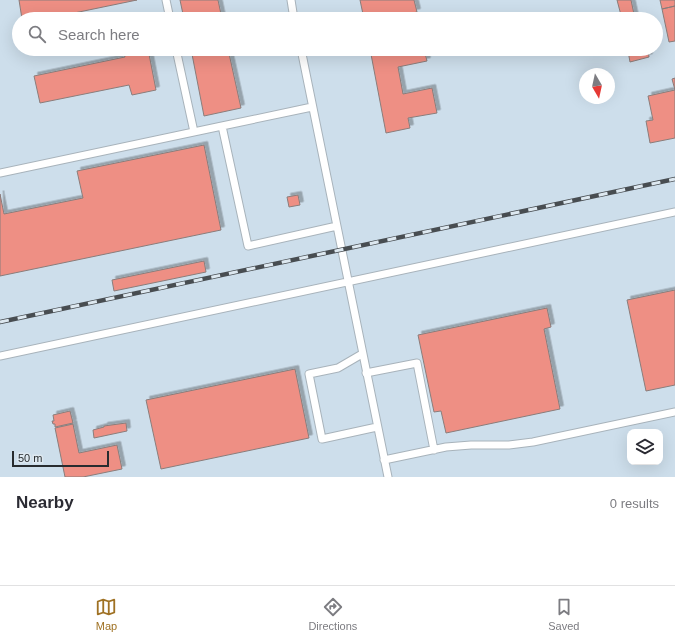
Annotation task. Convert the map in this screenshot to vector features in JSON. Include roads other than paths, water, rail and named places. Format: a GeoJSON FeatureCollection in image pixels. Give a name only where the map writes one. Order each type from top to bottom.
{"type":"FeatureCollection","features":[{"type":"Feature","properties":{"kind":"lane"},"geometry":{"type":"LineString","coordinates":[[166,0],[169,12]]}},
{"type":"Feature","properties":{"kind":"lane"},"geometry":{"type":"LineString","coordinates":[[291,0],[293,12]]}},
{"type":"Feature","properties":{"kind":"lane"},"geometry":{"type":"LineString","coordinates":[[178,56],[194,132]]}},
{"type":"Feature","properties":{"kind":"lane"},"geometry":{"type":"LineString","coordinates":[[302,56],[388,477]]}},
{"type":"Feature","properties":{"kind":"lane"},"geometry":{"type":"LineString","coordinates":[[0,173],[312,107]]}},
{"type":"Feature","properties":{"kind":"lane"},"geometry":{"type":"LineString","coordinates":[[222,126],[248,246],[337,226]]}},
{"type":"Feature","properties":{"kind":"lane"},"geometry":{"type":"LineString","coordinates":[[0,356],[675,212]]}},
{"type":"Feature","properties":{"kind":"lane"},"geometry":{"type":"LineString","coordinates":[[362,354],[338,368],[309,374],[322,439],[378,427]]}},
{"type":"Feature","properties":{"kind":"lane"},"geometry":{"type":"LineString","coordinates":[[366,373],[417,363],[434,450]]}},
{"type":"Feature","properties":{"kind":"lane"},"geometry":{"type":"LineString","coordinates":[[384,460],[434,450],[471,445],[509,445],[533,442],[675,412]]}},
{"type":"Feature","properties":{"kind":"railway"},"geometry":{"type":"LineString","coordinates":[[0,322],[675,179]]}}]}
